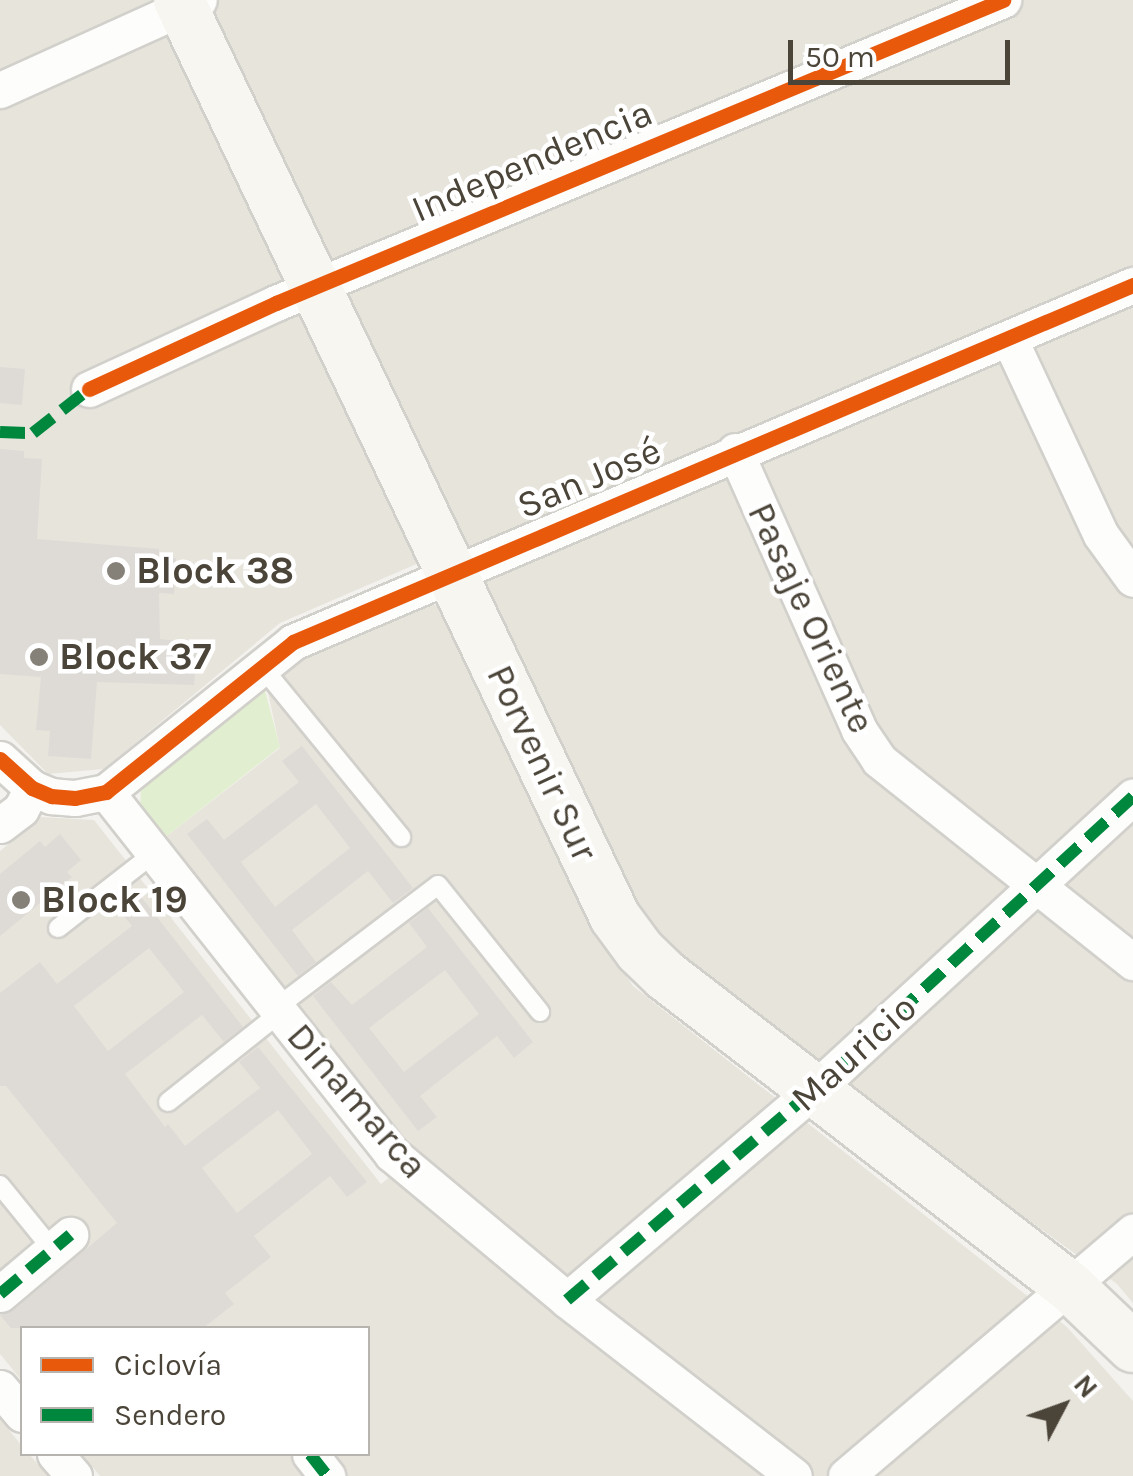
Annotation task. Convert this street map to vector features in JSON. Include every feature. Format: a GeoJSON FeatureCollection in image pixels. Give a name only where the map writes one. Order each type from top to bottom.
{"type":"FeatureCollection","features":[{"type":"Feature","properties":{"kind":"main road","name":"Porvenir Sur"},"geometry":{"type":"LineString","coordinates":[[187,2],[315,287],[616,917],[640,952],[1070,1287],[1133,1346]]}},
{"type":"Feature","properties":{"kind":"street","name":"Independencia"},"geometry":{"type":"LineString","coordinates":[[89,389],[315,287],[1004,0]]}},
{"type":"Feature","properties":{"kind":"street"},"geometry":{"type":"LineString","coordinates":[[0,90],[187,2]]}},
{"type":"Feature","properties":{"kind":"street","name":"San José"},"geometry":{"type":"LineString","coordinates":[[106,792],[293,642],[1133,285]]}},
{"type":"Feature","properties":{"kind":"street"},"geometry":{"type":"LineString","coordinates":[[1009,338],[1101,535],[1133,579]]}},
{"type":"Feature","properties":{"kind":"street","name":"Pasaje Oriente"},"geometry":{"type":"LineString","coordinates":[[735,452],[859,730],[879,760],[1133,962]]}},
{"type":"Feature","properties":{"kind":"street"},"geometry":{"type":"LineString","coordinates":[[0,758],[32,788],[75,798],[106,792]]}},
{"type":"Feature","properties":{"kind":"street"},"geometry":{"type":"LineString","coordinates":[[0,825],[20,809],[32,788]]}},
{"type":"Feature","properties":{"kind":"street","name":"Dinamarca"},"geometry":{"type":"LineString","coordinates":[[106,792],[392,1154],[567,1300],[794,1476]]}},
{"type":"Feature","properties":{"kind":"street","name":"Mauricio"},"geometry":{"type":"LineString","coordinates":[[567,1300],[815,1089],[1133,798]]}},
{"type":"Feature","properties":{"kind":"street"},"geometry":{"type":"LineString","coordinates":[[846,1476],[1133,1232]]}},
{"type":"Feature","properties":{"kind":"street"},"geometry":{"type":"LineString","coordinates":[[0,1294],[61,1242]]}},
{"type":"Feature","properties":{"kind":"street"},"geometry":{"type":"LineString","coordinates":[[0,1388],[20,1412]]}},
{"type":"Feature","properties":{"kind":"street"},"geometry":{"type":"LineString","coordinates":[[58,1456],[74,1476]]}},
{"type":"Feature","properties":{"kind":"street"},"geometry":{"type":"LineString","coordinates":[[312,1456],[327,1476]]}},
{"type":"Feature","properties":{"kind":"lane"},"geometry":{"type":"LineString","coordinates":[[262,667],[400,838]]}},
{"type":"Feature","properties":{"kind":"lane"},"geometry":{"type":"LineString","coordinates":[[58,928],[153,854]]}},
{"type":"Feature","properties":{"kind":"lane"},"geometry":{"type":"LineString","coordinates":[[168,1102],[438,885],[540,1012]]}},
{"type":"Feature","properties":{"kind":"lane"},"geometry":{"type":"LineString","coordinates":[[0,1185],[61,1242]]}},
{"type":"Feature","properties":{"kind":"shaded area"},"geometry":{"type":"Polygon","coordinates":[[[0,0],[1133,0],[1133,1303],[1117,1284],[850,1091],[658,939],[640,915],[465,543],[280,623],[104,769],[48,774],[0,725],[0,0]]]}},
{"type":"Feature","properties":{"kind":"shaded area"},"geometry":{"type":"Polygon","coordinates":[[[426,603],[439,606],[613,955],[633,986],[1067,1327],[1133,1401],[1133,1476],[100,1476],[84,1456],[370,1456],[370,1326],[20,1326],[20,1379],[0,1354],[0,851],[41,817],[94,820],[381,1184],[414,1157],[163,839],[280,748],[267,688],[303,658],[426,603]]]}},
{"type":"Feature","properties":{"kind":"shaded area"},"geometry":{"type":"Polygon","coordinates":[[[0,1419],[20,1444],[20,1456],[31,1456],[48,1476],[0,1476],[0,1419]]]}},
{"type":"Feature","properties":{"kind":"green space"},"geometry":{"type":"Polygon","coordinates":[[[264,687],[280,747],[163,839],[140,810],[141,788],[264,687]]]}},
{"type":"Feature","properties":{"kind":"building"},"geometry":{"type":"Polygon","coordinates":[[[0,367],[25,369],[22,405],[0,403],[0,367]]]}},
{"type":"Feature","properties":{"kind":"building"},"geometry":{"type":"Polygon","coordinates":[[[0,449],[24,451],[24,458],[42,459],[37,539],[159,549],[159,557],[176,558],[174,594],[159,593],[160,639],[180,641],[179,648],[197,649],[194,685],[97,682],[91,759],[48,756],[50,731],[36,730],[41,677],[0,674],[0,449]]]}},
{"type":"Feature","properties":{"kind":"building"},"geometry":{"type":"Polygon","coordinates":[[[302,746],[413,888],[393,903],[368,871],[292,930],[316,962],[298,976],[187,834],[207,819],[224,840],[299,782],[282,761],[302,746]],[[316,804],[241,862],[275,907],[350,848],[316,804]]]}},
{"type":"Feature","properties":{"kind":"building","name":"Block 19"},"geometry":{"type":"Polygon","coordinates":[[[60,834],[81,860],[67,872],[72,877],[0,936],[0,874],[40,841],[45,847],[60,834]]]}},
{"type":"Feature","properties":{"kind":"building"},"geometry":{"type":"Polygon","coordinates":[[[135,889],[243,1027],[224,1042],[202,1015],[125,1074],[165,1127],[168,1124],[185,1146],[260,1088],[239,1062],[258,1047],[367,1182],[347,1197],[330,1176],[254,1236],[271,1257],[225,1293],[234,1304],[206,1326],[11,1328],[0,1315],[14,1310],[117,1223],[6,1086],[0,1086],[0,993],[40,962],[57,984],[132,926],[115,905],[135,889]],[[149,948],[74,1006],[108,1051],[184,992],[149,948]],[[278,1110],[202,1168],[237,1213],[312,1154],[278,1110]]]}},
{"type":"Feature","properties":{"kind":"building"},"geometry":{"type":"Polygon","coordinates":[[[428,908],[533,1042],[514,1058],[497,1036],[458,1066],[420,1096],[437,1117],[418,1131],[313,996],[331,982],[352,1005],[427,947],[409,923],[428,908]],[[445,970],[369,1028],[404,1072],[479,1014],[445,970]]]}},
{"type":"Feature","properties":{"kind":"marked path"},"geometry":{"type":"LineString","coordinates":[[0,432],[33,433],[89,389]]}},
{"type":"Feature","properties":{"kind":"marked path"},"geometry":{"type":"LineString","coordinates":[[567,1300],[815,1089],[1133,797]]}},
{"type":"Feature","properties":{"kind":"marked path"},"geometry":{"type":"LineString","coordinates":[[0,1294],[70,1235]]}},
{"type":"Feature","properties":{"kind":"marked path"},"geometry":{"type":"LineString","coordinates":[[312,1456],[327,1476]]}},
{"type":"Feature","properties":{"kind":"cycle path"},"geometry":{"type":"LineString","coordinates":[[89,389],[276,303],[1003,0]]}},
{"type":"Feature","properties":{"kind":"cycle path"},"geometry":{"type":"LineString","coordinates":[[0,759],[32,788],[51,796],[75,798],[106,792],[293,642],[1133,285]]}},
{"type":"Feature","properties":{"kind":"place","name":"Block 38"},"geometry":{"type":"Point","coordinates":[116,571]}},
{"type":"Feature","properties":{"kind":"place","name":"Block 37"},"geometry":{"type":"Point","coordinates":[39,657]}},
{"type":"Feature","properties":{"kind":"place","name":"Block 19"},"geometry":{"type":"Point","coordinates":[21,900]}}]}
